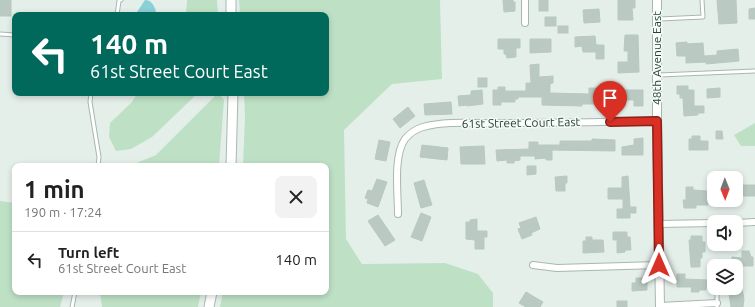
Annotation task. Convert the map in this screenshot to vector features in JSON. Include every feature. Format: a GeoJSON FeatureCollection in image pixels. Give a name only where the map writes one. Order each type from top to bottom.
{"type":"FeatureCollection","features":[{"type":"Feature","properties":{"kind":"main road"},"geometry":{"type":"LineString","coordinates":[[231,0],[231,12]]}},
{"type":"Feature","properties":{"kind":"main road"},"geometry":{"type":"LineString","coordinates":[[231,163],[233,96]]}},
{"type":"Feature","properties":{"kind":"main road"},"geometry":{"type":"LineString","coordinates":[[209,307],[211,295]]}},
{"type":"Feature","properties":{"kind":"street"},"geometry":{"type":"LineString","coordinates":[[525,0],[525,23]]}},
{"type":"Feature","properties":{"kind":"street","name":"48th Avenue East"},"geometry":{"type":"LineString","coordinates":[[657,0],[660,307]]}},
{"type":"Feature","properties":{"kind":"street","name":"61st Street Court East"},"geometry":{"type":"LineString","coordinates":[[398,214],[398,158],[403,142],[411,133],[422,128],[465,123],[657,121]]}},
{"type":"Feature","properties":{"kind":"street"},"geometry":{"type":"LineString","coordinates":[[743,222],[755,222]]}},
{"type":"Feature","properties":{"kind":"street"},"geometry":{"type":"LineString","coordinates":[[659,224],[707,223]]}},
{"type":"Feature","properties":{"kind":"street"},"geometry":{"type":"LineString","coordinates":[[533,265],[558,268],[659,265]]}},
{"type":"Feature","properties":{"kind":"street"},"geometry":{"type":"LineString","coordinates":[[660,307],[717,305]]}},
{"type":"Feature","properties":{"kind":"lane"},"geometry":{"type":"LineString","coordinates":[[117,12],[119,1],[121,0]]}},
{"type":"Feature","properties":{"kind":"lane"},"geometry":{"type":"LineString","coordinates":[[657,19],[703,17],[702,0]]}},
{"type":"Feature","properties":{"kind":"lane"},"geometry":{"type":"LineString","coordinates":[[0,34],[12,35]]}},
{"type":"Feature","properties":{"kind":"lane"},"geometry":{"type":"LineString","coordinates":[[657,75],[755,70]]}},
{"type":"Feature","properties":{"kind":"lane"},"geometry":{"type":"LineString","coordinates":[[91,96],[90,102],[99,157],[98,163]]}},
{"type":"Feature","properties":{"kind":"lane"},"geometry":{"type":"LineString","coordinates":[[72,307],[74,295]]}},
{"type":"Feature","properties":{"kind":"green space"},"geometry":{"type":"Polygon","coordinates":[[[187,0],[217,0],[218,12],[186,12],[187,0]]]}},
{"type":"Feature","properties":{"kind":"green space"},"geometry":{"type":"Polygon","coordinates":[[[239,0],[440,0],[442,79],[392,84],[344,130],[346,239],[362,264],[445,263],[478,274],[493,293],[493,307],[220,307],[222,295],[329,295],[329,163],[243,163],[244,96],[329,96],[329,12],[240,12],[239,0]]]}},
{"type":"Feature","properties":{"kind":"green space"},"geometry":{"type":"Polygon","coordinates":[[[136,96],[195,96],[152,137],[131,149],[116,151],[109,137],[110,123],[131,103],[136,96]]]}},
{"type":"Feature","properties":{"kind":"green space"},"geometry":{"type":"Polygon","coordinates":[[[215,96],[221,96],[224,100],[219,163],[136,163],[156,155],[215,96]]]}},
{"type":"Feature","properties":{"kind":"green space"},"geometry":{"type":"Polygon","coordinates":[[[755,123],[755,146],[741,146],[734,135],[755,123]]]}},
{"type":"Feature","properties":{"kind":"green space"},"geometry":{"type":"Polygon","coordinates":[[[0,201],[12,203],[12,295],[63,295],[60,307],[0,307],[0,201]]]}},
{"type":"Feature","properties":{"kind":"green space"},"geometry":{"type":"Polygon","coordinates":[[[100,295],[200,295],[198,307],[102,307],[100,295]]]}},
{"type":"Feature","properties":{"kind":"water"},"geometry":{"type":"Polygon","coordinates":[[[145,0],[151,2],[156,11],[155,12],[137,12],[145,0]]]}},
{"type":"Feature","properties":{"kind":"building"},"geometry":{"type":"Polygon","coordinates":[[[0,0],[11,0],[11,16],[0,16],[0,0]]]}},
{"type":"Feature","properties":{"kind":"building"},"geometry":{"type":"Polygon","coordinates":[[[503,0],[513,0],[513,2],[515,2],[515,11],[504,12],[503,0]]]}},
{"type":"Feature","properties":{"kind":"building"},"geometry":{"type":"Polygon","coordinates":[[[539,0],[548,0],[548,11],[539,11],[539,0]]]}},
{"type":"Feature","properties":{"kind":"building"},"geometry":{"type":"Polygon","coordinates":[[[618,0],[635,0],[635,8],[632,8],[633,20],[618,20],[618,0]]]}},
{"type":"Feature","properties":{"kind":"building"},"geometry":{"type":"Polygon","coordinates":[[[717,0],[736,0],[737,23],[719,24],[717,0]]]}},
{"type":"Feature","properties":{"kind":"building"},"geometry":{"type":"Polygon","coordinates":[[[755,8],[755,19],[749,19],[749,9],[755,8]]]}},
{"type":"Feature","properties":{"kind":"building"},"geometry":{"type":"Polygon","coordinates":[[[599,9],[600,22],[584,23],[583,10],[599,9]]]}},
{"type":"Feature","properties":{"kind":"building"},"geometry":{"type":"Polygon","coordinates":[[[545,17],[556,17],[556,26],[545,26],[545,17]]]}},
{"type":"Feature","properties":{"kind":"building"},"geometry":{"type":"Polygon","coordinates":[[[558,26],[568,26],[568,33],[558,33],[558,26]]]}},
{"type":"Feature","properties":{"kind":"building"},"geometry":{"type":"Polygon","coordinates":[[[625,35],[638,35],[639,72],[618,73],[618,62],[628,62],[628,51],[624,51],[625,35]]]}},
{"type":"Feature","properties":{"kind":"building"},"geometry":{"type":"Polygon","coordinates":[[[595,36],[596,45],[604,45],[604,59],[596,59],[596,52],[583,52],[582,46],[575,47],[575,37],[595,36]]]}},
{"type":"Feature","properties":{"kind":"building"},"geometry":{"type":"Polygon","coordinates":[[[498,39],[520,39],[520,48],[516,48],[516,57],[507,58],[506,54],[504,54],[504,49],[498,49],[498,39]]]}},
{"type":"Feature","properties":{"kind":"building"},"geometry":{"type":"Polygon","coordinates":[[[530,39],[551,39],[551,52],[530,53],[530,39]]]}},
{"type":"Feature","properties":{"kind":"building"},"geometry":{"type":"Polygon","coordinates":[[[687,42],[687,44],[703,43],[704,56],[717,55],[717,51],[738,49],[739,61],[706,64],[706,62],[686,63],[686,56],[677,56],[676,43],[687,42]]]}},
{"type":"Feature","properties":{"kind":"building"},"geometry":{"type":"Polygon","coordinates":[[[539,64],[539,77],[553,76],[553,83],[550,84],[550,93],[589,94],[589,88],[610,88],[610,97],[599,97],[599,104],[582,104],[582,106],[542,105],[542,97],[518,97],[518,99],[515,99],[515,102],[501,102],[501,105],[493,105],[493,90],[498,90],[498,87],[505,87],[505,91],[526,91],[526,83],[531,83],[530,65],[539,64]]]}},
{"type":"Feature","properties":{"kind":"building"},"geometry":{"type":"Polygon","coordinates":[[[478,78],[487,78],[487,87],[478,87],[478,78]]]}},
{"type":"Feature","properties":{"kind":"building"},"geometry":{"type":"Polygon","coordinates":[[[677,86],[688,86],[688,90],[694,90],[694,106],[704,106],[704,113],[684,116],[683,98],[680,98],[680,94],[677,94],[677,86]]]}},
{"type":"Feature","properties":{"kind":"building"},"geometry":{"type":"Polygon","coordinates":[[[720,88],[720,97],[707,98],[707,89],[720,88]]]}},
{"type":"Feature","properties":{"kind":"building"},"geometry":{"type":"Polygon","coordinates":[[[482,90],[483,104],[459,106],[458,96],[471,95],[471,91],[482,90]]]}},
{"type":"Feature","properties":{"kind":"building"},"geometry":{"type":"Polygon","coordinates":[[[624,90],[643,90],[643,106],[634,106],[634,100],[624,100],[624,90]]]}},
{"type":"Feature","properties":{"kind":"building"},"geometry":{"type":"Polygon","coordinates":[[[451,102],[452,114],[425,115],[424,104],[451,102]]]}},
{"type":"Feature","properties":{"kind":"building"},"geometry":{"type":"Polygon","coordinates":[[[408,107],[415,116],[400,128],[393,119],[408,107]]]}},
{"type":"Feature","properties":{"kind":"building"},"geometry":{"type":"Polygon","coordinates":[[[716,131],[722,131],[723,139],[716,139],[716,131]]]}},
{"type":"Feature","properties":{"kind":"building"},"geometry":{"type":"Polygon","coordinates":[[[692,136],[700,136],[700,141],[708,141],[708,150],[689,150],[689,139],[692,139],[692,136]]]}},
{"type":"Feature","properties":{"kind":"building"},"geometry":{"type":"Polygon","coordinates":[[[643,138],[643,155],[622,155],[622,147],[634,145],[634,139],[643,138]]]}},
{"type":"Feature","properties":{"kind":"building"},"geometry":{"type":"Polygon","coordinates":[[[592,139],[615,140],[615,151],[552,150],[552,160],[546,160],[546,158],[535,159],[535,156],[520,156],[520,160],[514,161],[514,163],[507,163],[507,160],[497,161],[496,150],[529,149],[529,142],[538,142],[538,145],[560,145],[560,141],[592,141],[592,139]]]}},
{"type":"Feature","properties":{"kind":"building"},"geometry":{"type":"Polygon","coordinates":[[[379,140],[390,142],[386,161],[375,159],[379,140]]]}},
{"type":"Feature","properties":{"kind":"building"},"geometry":{"type":"Polygon","coordinates":[[[422,145],[448,148],[447,160],[420,157],[422,145]]]}},
{"type":"Feature","properties":{"kind":"building"},"geometry":{"type":"Polygon","coordinates":[[[484,146],[485,164],[461,164],[460,147],[484,146]]]}},
{"type":"Feature","properties":{"kind":"building"},"geometry":{"type":"Polygon","coordinates":[[[527,166],[536,166],[536,174],[527,175],[527,166]]]}},
{"type":"Feature","properties":{"kind":"building"},"geometry":{"type":"Polygon","coordinates":[[[567,176],[565,191],[556,191],[555,177],[567,176]]]}},
{"type":"Feature","properties":{"kind":"building"},"geometry":{"type":"Polygon","coordinates":[[[628,176],[630,207],[636,207],[636,213],[630,213],[630,218],[617,218],[617,209],[623,209],[623,199],[608,199],[608,188],[622,188],[622,177],[628,176]]]}},
{"type":"Feature","properties":{"kind":"building"},"geometry":{"type":"Polygon","coordinates":[[[377,179],[387,182],[378,207],[367,203],[368,199],[365,198],[368,190],[372,191],[377,179]]]}},
{"type":"Feature","properties":{"kind":"building"},"geometry":{"type":"Polygon","coordinates":[[[424,180],[432,205],[421,208],[414,183],[424,180]]]}},
{"type":"Feature","properties":{"kind":"building"},"geometry":{"type":"Polygon","coordinates":[[[743,185],[755,185],[755,196],[743,196],[743,185]]]}},
{"type":"Feature","properties":{"kind":"building"},"geometry":{"type":"Polygon","coordinates":[[[686,187],[693,187],[693,190],[707,191],[707,205],[696,205],[696,208],[684,208],[683,200],[686,200],[686,187]]]}},
{"type":"Feature","properties":{"kind":"building"},"geometry":{"type":"Polygon","coordinates":[[[421,213],[431,217],[422,241],[411,237],[421,213]]]}},
{"type":"Feature","properties":{"kind":"building"},"geometry":{"type":"Polygon","coordinates":[[[378,215],[395,240],[385,246],[368,221],[378,215]]]}},
{"type":"Feature","properties":{"kind":"building"},"geometry":{"type":"Polygon","coordinates":[[[536,217],[540,229],[531,233],[532,235],[522,239],[518,229],[521,228],[519,223],[536,217]]]}},
{"type":"Feature","properties":{"kind":"building"},"geometry":{"type":"Polygon","coordinates":[[[477,219],[477,231],[487,231],[487,237],[484,237],[484,249],[475,249],[475,240],[466,239],[466,222],[477,219]]]}},
{"type":"Feature","properties":{"kind":"building"},"geometry":{"type":"Polygon","coordinates":[[[613,232],[627,232],[627,237],[630,237],[631,250],[625,250],[625,252],[617,253],[617,240],[613,240],[613,232]]]}},
{"type":"Feature","properties":{"kind":"building"},"geometry":{"type":"Polygon","coordinates":[[[691,236],[702,236],[702,242],[705,242],[705,252],[702,252],[702,258],[700,258],[700,267],[691,267],[689,240],[691,240],[691,236]]]}},
{"type":"Feature","properties":{"kind":"building"},"geometry":{"type":"Polygon","coordinates":[[[586,237],[592,237],[592,240],[603,240],[604,252],[583,253],[583,241],[586,241],[586,237]]]}},
{"type":"Feature","properties":{"kind":"building"},"geometry":{"type":"Polygon","coordinates":[[[742,251],[749,251],[751,257],[753,257],[753,266],[743,266],[743,259],[732,259],[732,257],[742,258],[742,251]]]}},
{"type":"Feature","properties":{"kind":"building"},"geometry":{"type":"Polygon","coordinates":[[[677,274],[685,274],[685,279],[707,280],[706,290],[699,290],[699,292],[691,292],[692,287],[677,287],[677,274]]]}},
{"type":"Feature","properties":{"kind":"building"},"geometry":{"type":"Polygon","coordinates":[[[636,278],[644,278],[644,282],[647,282],[647,290],[632,291],[632,283],[636,283],[636,278]]]}},
{"type":"Feature","properties":{"kind":"building"},"geometry":{"type":"Polygon","coordinates":[[[526,292],[543,302],[540,307],[526,307],[519,303],[526,292]]]}},
{"type":"Feature","properties":{"kind":"building"},"geometry":{"type":"Polygon","coordinates":[[[743,294],[744,299],[743,307],[731,307],[729,295],[743,294]]]}},
{"type":"Feature","properties":{"kind":"building"},"geometry":{"type":"Polygon","coordinates":[[[617,301],[627,301],[627,307],[617,307],[617,301]]]}},
{"type":"Feature","properties":{"kind":"route"},"geometry":{"type":"LineString","coordinates":[[610,122],[657,121],[659,265]]}}]}
